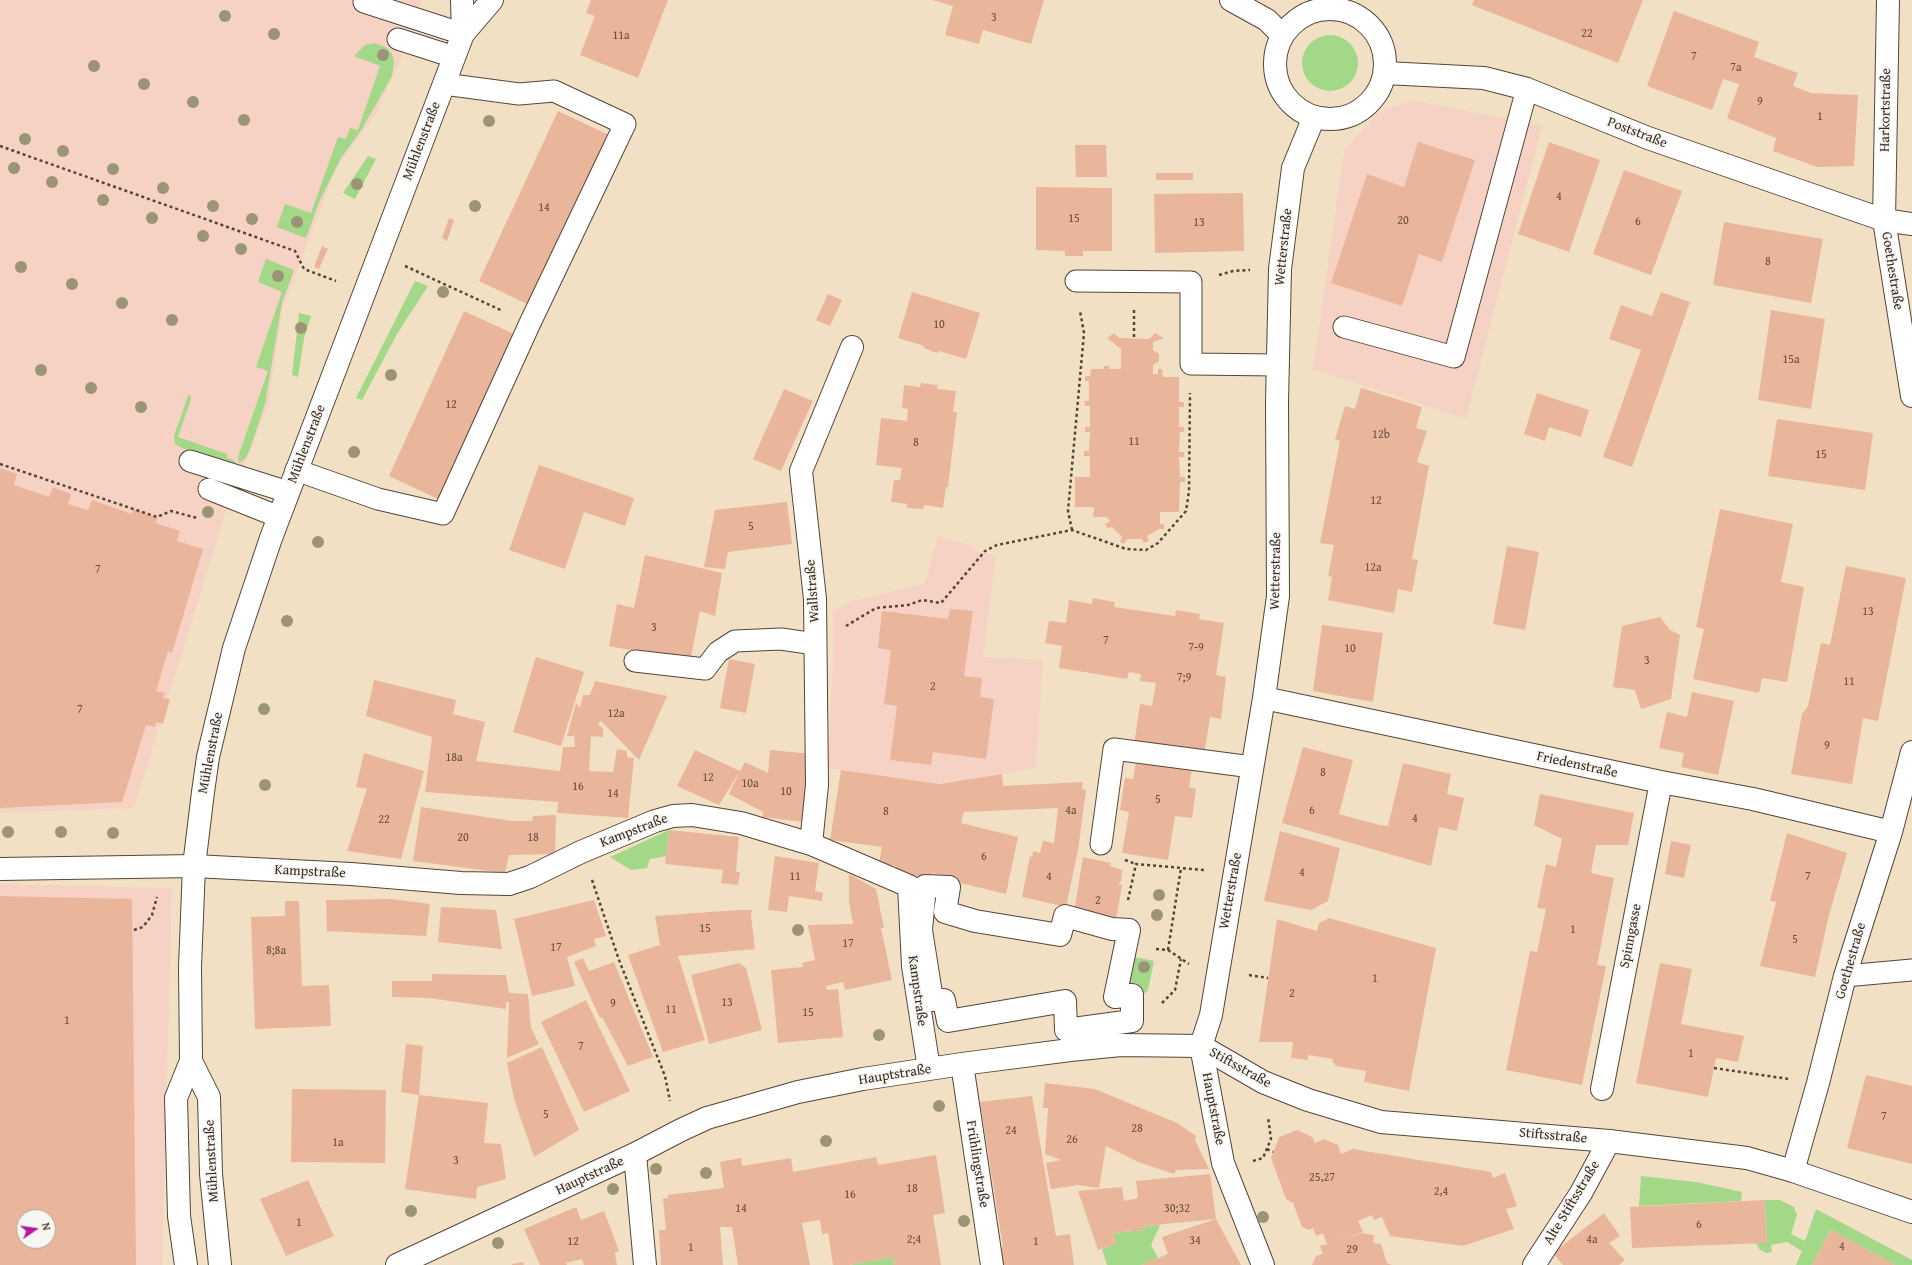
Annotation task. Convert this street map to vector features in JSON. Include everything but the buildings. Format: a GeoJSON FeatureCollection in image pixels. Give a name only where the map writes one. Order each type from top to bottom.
{"type":"FeatureCollection","features":[{"type":"Feature","properties":{"kind":"street","name":"Mühlenstraße"},"geometry":{"type":"LineString","coordinates":[[462,0],[463,34]]}},
{"type":"Feature","properties":{"kind":"street","name":"Mühlenstraße"},"geometry":{"type":"LineString","coordinates":[[186,1265],[179,1216],[176,1098],[191,1061],[190,967],[194,866],[208,757],[234,648],[296,470],[380,255],[463,34],[492,0]]}},
{"type":"Feature","properties":{"kind":"street"},"geometry":{"type":"LineString","coordinates":[[1231,0],[1267,20],[1281,34]]}},
{"type":"Feature","properties":{"kind":"street","name":"Harkortstraße"},"geometry":{"type":"LineString","coordinates":[[1884,220],[1888,0]]}},
{"type":"Feature","properties":{"kind":"street"},"geometry":{"type":"LineString","coordinates":[[1342,4],[1373,28],[1383,48],[1386,73],[1377,93],[1364,108],[1351,115],[1334,120],[1314,118],[1301,112],[1283,94],[1275,76],[1274,58],[1281,34],[1295,20],[1313,10],[1342,4]]}},
{"type":"Feature","properties":{"kind":"street","name":"Poststraße"},"geometry":{"type":"LineString","coordinates":[[1386,73],[1484,78],[1527,89],[1648,138],[1884,220]]}},
{"type":"Feature","properties":{"kind":"street","name":"Wetterstraße"},"geometry":{"type":"LineString","coordinates":[[1201,1046],[1211,1014],[1264,698],[1278,596],[1276,545],[1280,269],[1293,168],[1314,118]]}},
{"type":"Feature","properties":{"kind":"street","name":"Goethestraße"},"geometry":{"type":"LineString","coordinates":[[1912,224],[1884,220],[1912,396]]}},
{"type":"Feature","properties":{"kind":"street","name":"Wallstraße"},"geometry":{"type":"LineString","coordinates":[[811,844],[817,785],[815,599],[801,471],[852,347]]}},
{"type":"Feature","properties":{"kind":"street","name":"Friedenstraße"},"geometry":{"type":"LineString","coordinates":[[1264,698],[1753,800],[1891,832]]}},
{"type":"Feature","properties":{"kind":"street","name":"Goethestraße"},"geometry":{"type":"LineString","coordinates":[[1793,1171],[1818,1083],[1845,976],[1891,832],[1912,752]]}},
{"type":"Feature","properties":{"kind":"street","name":"Spinngasse"},"geometry":{"type":"LineString","coordinates":[[1602,1089],[1661,782]]}},
{"type":"Feature","properties":{"kind":"street","name":"Kampstraße"},"geometry":{"type":"LineString","coordinates":[[194,866],[351,874],[461,883],[502,884],[530,877],[581,852],[655,821],[673,816],[692,815],[741,823],[811,844],[909,886],[913,966],[929,1069]]}},
{"type":"Feature","properties":{"kind":"street"},"geometry":{"type":"LineString","coordinates":[[0,869],[194,866]]}},
{"type":"Feature","properties":{"kind":"street"},"geometry":{"type":"LineString","coordinates":[[925,886],[949,888],[945,912],[975,921],[1060,935],[1065,916],[1112,929],[1129,930],[1115,997],[1132,995],[1132,1008],[1132,1021],[1066,1030],[1064,1001],[948,1021],[944,1000],[932,1000],[921,930],[925,886]]}},
{"type":"Feature","properties":{"kind":"street","name":"Hauptstraße"},"geometry":{"type":"LineString","coordinates":[[397,1265],[635,1154],[707,1118],[798,1092],[929,1069],[1015,1056],[1122,1045],[1201,1046],[1223,1163],[1263,1265]]}},
{"type":"Feature","properties":{"kind":"street","name":"Stiftsstraße"},"geometry":{"type":"LineString","coordinates":[[1201,1046],[1263,1082],[1308,1100],[1381,1122],[1609,1141],[1747,1158],[1793,1171],[1912,1212]]}},
{"type":"Feature","properties":{"kind":"street","name":"Mühlenstraße"},"geometry":{"type":"LineString","coordinates":[[191,1061],[209,1097],[211,1174],[220,1265]]}},
{"type":"Feature","properties":{"kind":"street","name":"Frühlingstraße"},"geometry":{"type":"LineString","coordinates":[[962,1064],[992,1265]]}},
{"type":"Feature","properties":{"kind":"street","name":"Alte Stiftsstraße"},"geometry":{"type":"LineString","coordinates":[[1534,1265],[1581,1193],[1609,1141]]}},
{"type":"Feature","properties":{"kind":"street"},"geometry":{"type":"LineString","coordinates":[[635,1154],[644,1265]]}},
{"type":"Feature","properties":{"kind":"lane"},"geometry":{"type":"LineString","coordinates":[[364,2],[463,34]]}},
{"type":"Feature","properties":{"kind":"lane"},"geometry":{"type":"LineString","coordinates":[[398,39],[454,57]]}},
{"type":"Feature","properties":{"kind":"lane"},"geometry":{"type":"LineString","coordinates":[[296,470],[378,499],[443,514],[530,323],[625,124],[554,91],[519,94],[444,84]]}},
{"type":"Feature","properties":{"kind":"lane"},"geometry":{"type":"LineString","coordinates":[[1344,328],[1454,357],[1527,89]]}},
{"type":"Feature","properties":{"kind":"lane"},"geometry":{"type":"LineString","coordinates":[[1076,280],[1191,282],[1191,364],[1278,365]]}},
{"type":"Feature","properties":{"kind":"lane"},"geometry":{"type":"LineString","coordinates":[[190,461],[288,492]]}},
{"type":"Feature","properties":{"kind":"lane"},"geometry":{"type":"LineString","coordinates":[[209,489],[279,517]]}},
{"type":"Feature","properties":{"kind":"lane"},"geometry":{"type":"LineString","coordinates":[[635,661],[705,669],[718,652],[735,641],[781,639],[815,644]]}},
{"type":"Feature","properties":{"kind":"lane"},"geometry":{"type":"LineString","coordinates":[[1101,844],[1114,749],[1252,767]]}},
{"type":"Feature","properties":{"kind":"lane"},"geometry":{"type":"LineString","coordinates":[[1845,976],[1912,970]]}},
{"type":"Feature","properties":{"kind":"path"},"geometry":{"type":"LineString","coordinates":[[0,146],[295,251],[304,269],[365,292]]}},
{"type":"Feature","properties":{"kind":"path"},"geometry":{"type":"LineString","coordinates":[[380,255],[530,323]]}},
{"type":"Feature","properties":{"kind":"path"},"geometry":{"type":"LineString","coordinates":[[1191,282],[1233,271],[1280,269]]}},
{"type":"Feature","properties":{"kind":"path"},"geometry":{"type":"LineString","coordinates":[[1072,530],[1068,511],[1084,333],[1076,280]]}},
{"type":"Feature","properties":{"kind":"path"},"geometry":{"type":"LineString","coordinates":[[815,644],[876,608],[908,605],[922,600],[941,603],[985,551],[997,545],[1072,530],[1126,549],[1146,550],[1158,543],[1186,511],[1189,490],[1191,364]]}},
{"type":"Feature","properties":{"kind":"path"},"geometry":{"type":"LineString","coordinates":[[0,464],[157,517],[171,511],[202,519]]}},
{"type":"Feature","properties":{"kind":"path"},"geometry":{"type":"LineString","coordinates":[[581,852],[624,973],[665,1076],[668,1094],[681,1130]]}},
{"type":"Feature","properties":{"kind":"path"},"geometry":{"type":"LineString","coordinates":[[1127,901],[1136,864],[1235,873]]}},
{"type":"Feature","properties":{"kind":"path"},"geometry":{"type":"LineString","coordinates":[[1168,950],[1181,868]]}},
{"type":"Feature","properties":{"kind":"path"},"geometry":{"type":"LineString","coordinates":[[134,930],[143,927]]}},
{"type":"Feature","properties":{"kind":"path"},"geometry":{"type":"LineString","coordinates":[[1149,946],[1168,950],[1193,966],[1218,970]]}},
{"type":"Feature","properties":{"kind":"path"},"geometry":{"type":"LineString","coordinates":[[1132,1008],[1162,1002],[1175,990],[1181,959]]}},
{"type":"Feature","properties":{"kind":"path"},"geometry":{"type":"LineString","coordinates":[[1714,1068],[1818,1083]]}},
{"type":"Feature","properties":{"kind":"path"},"geometry":{"type":"LineString","coordinates":[[1226,1170],[1263,1158],[1267,1149],[1271,1139],[1263,1082]]}},
{"type":"Feature","properties":{"kind":"path"},"geometry":{"type":"LineString","coordinates":[[1267,1149],[1273,1152]]}},
{"type":"Feature","properties":{"kind":"shaded area"},"geometry":{"type":"Polygon","coordinates":[[[0,0],[422,0],[398,66],[375,115],[336,168],[282,311],[268,406],[226,511],[134,808],[0,813],[0,0]]]}},
{"type":"Feature","properties":{"kind":"shaded area"},"geometry":{"type":"Polygon","coordinates":[[[1412,100],[1542,126],[1466,419],[1313,369],[1344,151],[1379,112],[1412,100]]]}},
{"type":"Feature","properties":{"kind":"shaded area"},"geometry":{"type":"Polygon","coordinates":[[[938,536],[975,547],[975,551],[996,555],[983,657],[1043,660],[1036,768],[940,784],[828,768],[834,638],[832,612],[853,601],[925,583],[938,536]]]}},
{"type":"Feature","properties":{"kind":"shaded area"},"geometry":{"type":"Polygon","coordinates":[[[0,884],[172,888],[162,1265],[0,1265],[0,884]]]}},
{"type":"Feature","properties":{"kind":"green space"},"geometry":{"type":"Polygon","coordinates":[[[1330,35],[1341,37],[1350,43],[1356,52],[1358,63],[1356,74],[1350,83],[1341,89],[1330,91],[1319,89],[1310,83],[1304,74],[1302,63],[1304,52],[1310,43],[1319,37],[1330,35]]]}},
{"type":"Feature","properties":{"kind":"green space"},"geometry":{"type":"Polygon","coordinates":[[[375,43],[387,48],[392,54],[394,62],[392,76],[362,129],[341,158],[320,200],[306,238],[277,227],[285,204],[311,213],[338,137],[346,139],[350,128],[358,130],[380,66],[354,56],[365,45],[375,43]]]}},
{"type":"Feature","properties":{"kind":"green space"},"geometry":{"type":"Polygon","coordinates":[[[368,156],[376,159],[355,199],[343,193],[368,156]]]}},
{"type":"Feature","properties":{"kind":"green space"},"geometry":{"type":"Polygon","coordinates":[[[266,259],[294,270],[282,303],[265,404],[250,449],[245,459],[239,463],[238,457],[268,371],[256,367],[282,292],[258,282],[266,259]]]}},
{"type":"Feature","properties":{"kind":"green space"},"geometry":{"type":"Polygon","coordinates":[[[415,281],[428,286],[397,334],[362,400],[356,398],[415,281]]]}},
{"type":"Feature","properties":{"kind":"green space"},"geometry":{"type":"Polygon","coordinates":[[[299,313],[311,316],[304,338],[298,377],[292,375],[299,313]]]}},
{"type":"Feature","properties":{"kind":"green space"},"geometry":{"type":"Polygon","coordinates":[[[190,395],[191,399],[178,437],[227,454],[227,458],[232,459],[236,463],[231,464],[182,448],[175,444],[174,436],[188,396],[190,395]]]}},
{"type":"Feature","properties":{"kind":"green space"},"geometry":{"type":"Polygon","coordinates":[[[669,830],[666,856],[650,859],[647,868],[631,870],[610,857],[669,830]]]}},
{"type":"Feature","properties":{"kind":"green space"},"geometry":{"type":"Polygon","coordinates":[[[1124,955],[1154,961],[1148,990],[1144,994],[1115,997],[1124,955]]]}},
{"type":"Feature","properties":{"kind":"green space"},"geometry":{"type":"Polygon","coordinates":[[[1641,1176],[1696,1182],[1742,1192],[1741,1201],[1639,1206],[1641,1176]]]}},
{"type":"Feature","properties":{"kind":"green space"},"geometry":{"type":"Polygon","coordinates":[[[1765,1200],[1780,1200],[1794,1207],[1797,1215],[1791,1234],[1805,1241],[1816,1209],[1912,1260],[1912,1265],[1895,1265],[1831,1230],[1812,1265],[1796,1265],[1802,1251],[1787,1242],[1771,1245],[1772,1252],[1766,1253],[1759,1249],[1756,1243],[1767,1242],[1765,1200]]]}},
{"type":"Feature","properties":{"kind":"green space"},"geometry":{"type":"Polygon","coordinates":[[[1160,1225],[1151,1245],[1158,1258],[1141,1265],[1107,1265],[1102,1249],[1116,1244],[1113,1233],[1145,1230],[1144,1226],[1160,1225]]]}},
{"type":"Feature","properties":{"kind":"green space"},"geometry":{"type":"Polygon","coordinates":[[[893,1257],[894,1265],[849,1265],[893,1257]]]}}]}
